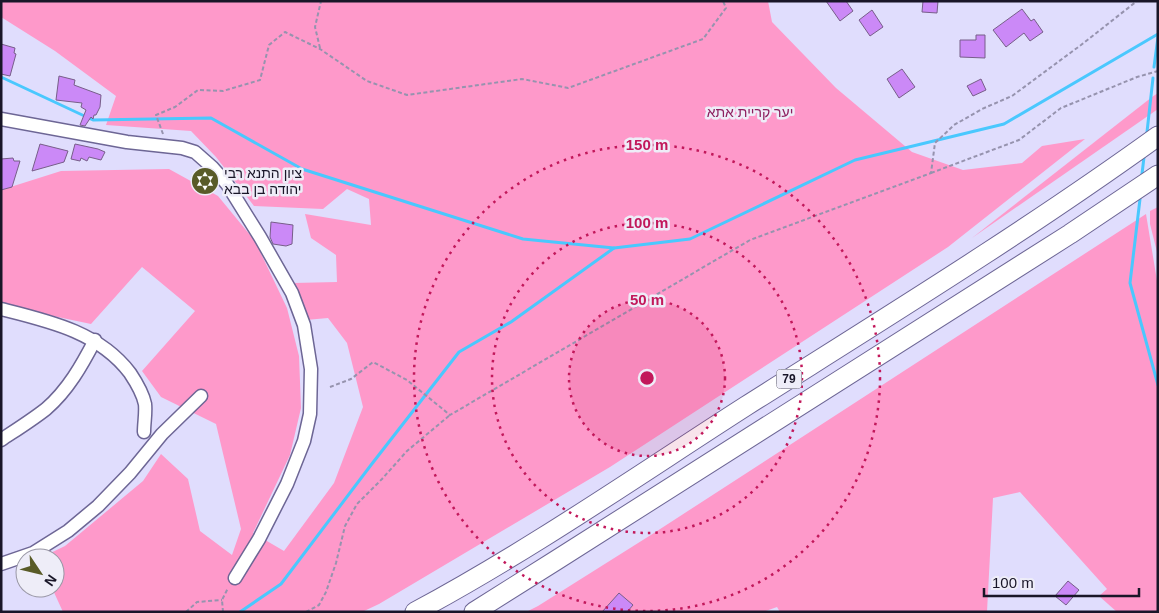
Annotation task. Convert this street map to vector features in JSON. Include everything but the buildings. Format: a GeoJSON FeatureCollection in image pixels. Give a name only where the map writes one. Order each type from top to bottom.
{"type":"FeatureCollection","features":[{"type":"Feature","properties":{"kind":"highway","name":"79"},"geometry":{"type":"LineString","coordinates":[[414,612],[536,540],[983,256],[1088,186],[1158,136]]}},
{"type":"Feature","properties":{"kind":"highway","name":"79"},"geometry":{"type":"LineString","coordinates":[[474,612],[1070,234],[1158,175]]}},
{"type":"Feature","properties":{"kind":"highway"},"geometry":{"type":"LineString","coordinates":[[1070,234],[1158,184]]}},
{"type":"Feature","properties":{"kind":"street"},"geometry":{"type":"LineString","coordinates":[[1,119],[127,142],[167,145],[195,152],[227,184],[292,293],[304,325],[311,368],[310,414],[304,441],[287,484],[259,539],[235,578]]}},
{"type":"Feature","properties":{"kind":"street"},"geometry":{"type":"LineString","coordinates":[[1,309],[52,322],[95,340],[119,359],[136,381],[144,404],[144,432]]}},
{"type":"Feature","properties":{"kind":"street"},"geometry":{"type":"LineString","coordinates":[[1,440],[46,409],[68,386],[81,367],[95,340]]}},
{"type":"Feature","properties":{"kind":"street"},"geometry":{"type":"LineString","coordinates":[[1,564],[33,553],[68,531],[98,506],[162,434],[201,396]]}},
{"type":"Feature","properties":{"kind":"path"},"geometry":{"type":"LineString","coordinates":[[320,48],[315,27],[321,1]]}},
{"type":"Feature","properties":{"kind":"path"},"geometry":{"type":"LineString","coordinates":[[167,145],[156,114],[175,107],[198,90],[223,92],[260,80],[268,45],[285,32],[320,48],[367,81],[407,95],[522,79],[568,88],[703,39],[726,8],[723,1]]}},
{"type":"Feature","properties":{"kind":"path"},"geometry":{"type":"LineString","coordinates":[[931,173],[935,143],[954,125],[982,109],[1012,96],[1137,1]]}},
{"type":"Feature","properties":{"kind":"path"},"geometry":{"type":"LineString","coordinates":[[306,612],[318,605],[326,592],[336,563],[345,526],[357,504],[382,480],[407,451],[450,415],[750,240],[1019,140],[1060,108],[1137,77],[1158,71]]}},
{"type":"Feature","properties":{"kind":"path"},"geometry":{"type":"LineString","coordinates":[[330,387],[351,379],[372,362],[407,380],[450,415]]}},
{"type":"Feature","properties":{"kind":"path"},"geometry":{"type":"LineString","coordinates":[[223,612],[222,600],[235,578]]}},
{"type":"Feature","properties":{"kind":"path"},"geometry":{"type":"LineString","coordinates":[[186,612],[197,602],[222,600]]}},
{"type":"Feature","properties":{"kind":"green space","name":"יער קריית אתא"},"geometry":{"type":"Polygon","coordinates":[[[1,1],[768,1],[772,22],[836,88],[912,152],[963,170],[1022,163],[1042,146],[1085,139],[948,247],[610,467],[379,604],[362,612],[63,612],[57,598],[65,598],[65,548],[61,548],[143,481],[161,454],[188,479],[200,531],[232,555],[241,529],[216,424],[161,397],[142,371],[195,311],[142,267],[91,324],[1,302],[1,190],[61,171],[169,169],[218,196],[255,241],[287,308],[299,356],[301,408],[290,455],[253,533],[284,551],[334,483],[363,407],[347,343],[328,318],[306,320],[293,283],[337,282],[336,255],[311,238],[305,214],[371,225],[369,199],[347,189],[323,209],[254,206],[216,157],[191,131],[106,125],[116,96],[55,51],[1,17],[1,1]]]}},
{"type":"Feature","properties":{"kind":"green space"},"geometry":{"type":"Polygon","coordinates":[[[1158,93],[1158,109],[972,238],[1152,97],[1158,93]]]}},
{"type":"Feature","properties":{"kind":"green space"},"geometry":{"type":"Polygon","coordinates":[[[1158,207],[1158,256],[1150,224],[1150,211],[1158,207]]]}},
{"type":"Feature","properties":{"kind":"green space"},"geometry":{"type":"Polygon","coordinates":[[[1146,214],[1158,287],[1158,612],[1117,612],[1099,596],[1107,589],[1020,492],[993,498],[987,612],[780,612],[777,607],[763,612],[526,612],[654,533],[1146,214]]]}},
{"type":"Feature","properties":{"kind":"waterway"},"geometry":{"type":"LineString","coordinates":[[1,77],[93,120],[211,118],[302,169],[523,239],[614,248],[690,239],[855,160],[1004,124],[1158,34]]}},
{"type":"Feature","properties":{"kind":"waterway"},"geometry":{"type":"LineString","coordinates":[[1154,67],[1158,37]]}},
{"type":"Feature","properties":{"kind":"waterway"},"geometry":{"type":"LineString","coordinates":[[1147,132],[1153,78]]}},
{"type":"Feature","properties":{"kind":"waterway"},"geometry":{"type":"LineString","coordinates":[[1142,174],[1144,157]]}},
{"type":"Feature","properties":{"kind":"waterway"},"geometry":{"type":"LineString","coordinates":[[1140,199],[1130,283],[1158,385]]}},
{"type":"Feature","properties":{"kind":"waterway"},"geometry":{"type":"LineString","coordinates":[[240,612],[281,584],[459,352],[511,322],[614,248]]}},
{"type":"Feature","properties":{"kind":"place","name":"ציון התנא רבי יהודה בן בבא"},"geometry":{"type":"Point","coordinates":[205,181]}}]}
